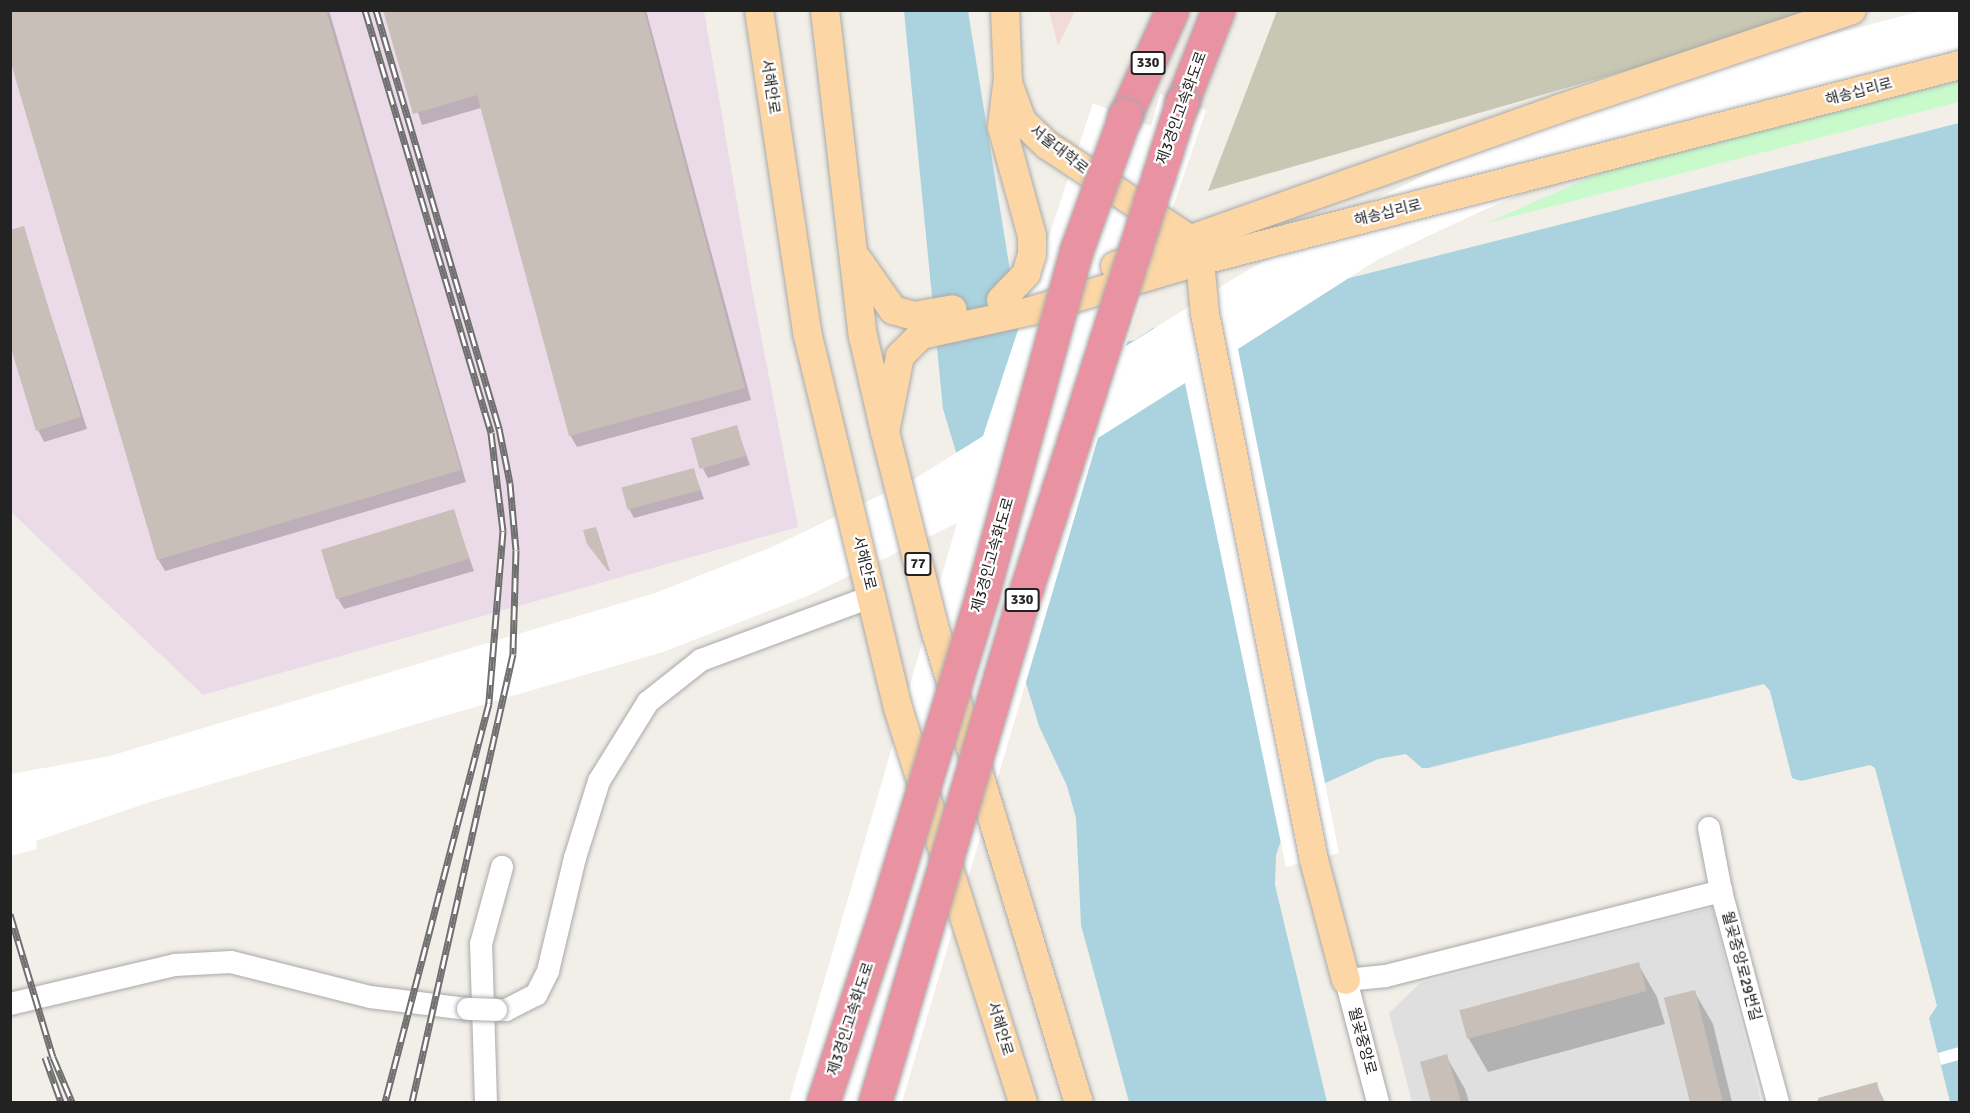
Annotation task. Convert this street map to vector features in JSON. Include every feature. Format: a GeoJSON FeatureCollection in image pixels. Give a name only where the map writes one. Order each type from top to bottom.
{"type":"FeatureCollection","features":[{"type":"Feature","properties":{"kind":"highway"},"geometry":{"type":"LineString","coordinates":[[1144,73],[1164,10]]}},
{"type":"Feature","properties":{"kind":"highway","name":"제3경인고속화도로"},"geometry":{"type":"LineString","coordinates":[[823,1102],[883,921],[982,595],[1076,251],[1125,116],[1172,10]]}},
{"type":"Feature","properties":{"kind":"highway","name":"제3경인고속화도로"},"geometry":{"type":"LineString","coordinates":[[875,1102],[1023,598],[1182,102],[1218,10]]}},
{"type":"Feature","properties":{"kind":"main road","name":"서해안로"},"geometry":{"type":"LineString","coordinates":[[759,10],[807,332],[908,743],[1023,1102]]}},
{"type":"Feature","properties":{"kind":"main road","name":"77"},"geometry":{"type":"LineString","coordinates":[[825,10],[863,336],[885,432],[934,626],[1079,1102]]}},
{"type":"Feature","properties":{"kind":"main road","name":"서울대학로"},"geometry":{"type":"LineString","coordinates":[[1005,10],[1008,83],[1022,121],[1047,145],[1196,251]]}},
{"type":"Feature","properties":{"kind":"main road","name":"해송십리로"},"geometry":{"type":"LineString","coordinates":[[885,432],[900,356],[921,335],[1031,311],[1196,251],[1558,109],[1852,10]]}},
{"type":"Feature","properties":{"kind":"main road","name":"해송십리로"},"geometry":{"type":"LineString","coordinates":[[853,250],[880,297],[893,310],[914,316],[1028,295],[1196,251],[1959,65]]}},
{"type":"Feature","properties":{"kind":"main road"},"geometry":{"type":"LineString","coordinates":[[1001,300],[1026,274],[1032,254],[1032,236],[1002,127],[1008,83]]}},
{"type":"Feature","properties":{"kind":"main road"},"geometry":{"type":"LineString","coordinates":[[1196,251],[1204,314],[1314,860],[1346,980]]}},
{"type":"Feature","properties":{"kind":"street"},"geometry":{"type":"LineString","coordinates":[[10,1004],[175,965],[231,962],[369,997],[468,1010],[506,1010],[536,995],[548,971],[575,858],[599,781],[648,702],[701,660],[873,596]]}},
{"type":"Feature","properties":{"kind":"street","name":"월곶중앙로29번길"},"geometry":{"type":"LineString","coordinates":[[1709,828],[1721,891],[1778,1102]]}},
{"type":"Feature","properties":{"kind":"street"},"geometry":{"type":"LineString","coordinates":[[486,1102],[481,944],[502,867]]}},
{"type":"Feature","properties":{"kind":"street"},"geometry":{"type":"LineString","coordinates":[[1346,980],[1386,976],[1721,891]]}},
{"type":"Feature","properties":{"kind":"street","name":"월곶중앙로"},"geometry":{"type":"LineString","coordinates":[[1346,980],[1378,1102]]}},
{"type":"Feature","properties":{"kind":"shaded area"},"geometry":{"type":"Polygon","coordinates":[[[10,11],[704,11],[752,289],[798,527],[203,695],[11,512],[10,11]]]}},
{"type":"Feature","properties":{"kind":"shaded area"},"geometry":{"type":"Polygon","coordinates":[[[1049,11],[1075,11],[1058,46],[1049,11]]]}},
{"type":"Feature","properties":{"kind":"shaded area"},"geometry":{"type":"Polygon","coordinates":[[[1277,11],[1833,11],[1208,191],[1277,11]]]}},
{"type":"Feature","properties":{"kind":"shaded area"},"geometry":{"type":"Polygon","coordinates":[[[1712,908],[1761,1102],[1412,1102],[1389,1013],[1420,983],[1712,908]]]}},
{"type":"Feature","properties":{"kind":"green space"},"geometry":{"type":"Polygon","coordinates":[[[1959,76],[1959,102],[1487,223],[1611,168],[1959,76]]]}},
{"type":"Feature","properties":{"kind":"water"},"geometry":{"type":"Polygon","coordinates":[[[904,11],[968,11],[1025,363],[1135,340],[1153,328],[1959,123],[1959,1102],[1950,1102],[1929,1018],[1937,1006],[1875,768],[1870,765],[1801,781],[1792,778],[1770,691],[1764,684],[1428,768],[1422,768],[1406,754],[1378,759],[1321,785],[1286,827],[1276,855],[1275,885],[1327,1102],[1129,1102],[1081,925],[1076,818],[1067,786],[1039,726],[943,409],[904,11]]]}},
{"type":"Feature","properties":{"kind":"pier"},"geometry":{"type":"Polygon","coordinates":[[[1921,11],[1959,11],[1959,56],[1632,147],[1486,209],[1377,260],[1238,349],[1339,853],[1286,867],[1185,383],[1098,438],[902,1102],[789,1102],[957,523],[810,595],[663,652],[150,802],[36,841],[37,849],[11,856],[11,774],[110,756],[655,593],[770,548],[916,478],[983,436],[1093,103],[1151,126],[1160,94],[1206,110],[1126,346],[1238,276],[1369,202],[1517,131],[1675,76],[1921,11]]]}},
{"type":"Feature","properties":{"kind":"pier"},"geometry":{"type":"Polygon","coordinates":[[[1959,1047],[1959,1060],[1941,1065],[1938,1053],[1959,1047]]]}},
{"type":"Feature","properties":{"kind":"building"},"geometry":{"type":"Polygon","coordinates":[[[10,10],[326,10],[461,470],[157,560],[10,60],[10,10]]]}},
{"type":"Feature","properties":{"kind":"building"},"geometry":{"type":"Polygon","coordinates":[[[383,10],[644,10],[745,388],[569,436],[477,95],[413,114],[383,10]]]}},
{"type":"Feature","properties":{"kind":"building"},"geometry":{"type":"Polygon","coordinates":[[[24,226],[81,417],[36,431],[10,345],[10,230],[24,226]]]}},
{"type":"Feature","properties":{"kind":"building"},"geometry":{"type":"Polygon","coordinates":[[[737,425],[746,456],[700,469],[691,438],[737,425]]]}},
{"type":"Feature","properties":{"kind":"building"},"geometry":{"type":"Polygon","coordinates":[[[694,468],[700,490],[628,510],[622,487],[694,468]]]}},
{"type":"Feature","properties":{"kind":"building"},"geometry":{"type":"Polygon","coordinates":[[[454,509],[469,559],[336,599],[321,550],[454,509]]]}},
{"type":"Feature","properties":{"kind":"building"},"geometry":{"type":"Polygon","coordinates":[[[596,527],[610,571],[587,544],[583,530],[596,527]]]}},
{"type":"Feature","properties":{"kind":"building"},"geometry":{"type":"Polygon","coordinates":[[[1639,962],[1647,991],[1467,1039],[1459,1010],[1639,962]]]}},
{"type":"Feature","properties":{"kind":"building"},"geometry":{"type":"Polygon","coordinates":[[[1695,990],[1723,1102],[1690,1102],[1664,998],[1695,990]]]}},
{"type":"Feature","properties":{"kind":"building"},"geometry":{"type":"Polygon","coordinates":[[[1447,1054],[1461,1102],[1431,1102],[1420,1062],[1447,1054]]]}},
{"type":"Feature","properties":{"kind":"building"},"geometry":{"type":"Polygon","coordinates":[[[1877,1082],[1882,1102],[1819,1102],[1818,1098],[1877,1082]]]}},
{"type":"Feature","properties":{"kind":"railway"},"geometry":{"type":"LineString","coordinates":[[365,10],[491,433],[503,531],[489,703],[385,1102]]}},
{"type":"Feature","properties":{"kind":"railway"},"geometry":{"type":"LineString","coordinates":[[376,10],[499,428],[510,483],[516,550],[513,654],[412,1102]]}},
{"type":"Feature","properties":{"kind":"railway"},"geometry":{"type":"LineString","coordinates":[[10,914],[53,1057],[72,1102]]}},
{"type":"Feature","properties":{"kind":"railway"},"geometry":{"type":"LineString","coordinates":[[45,1057],[61,1102]]}}]}
